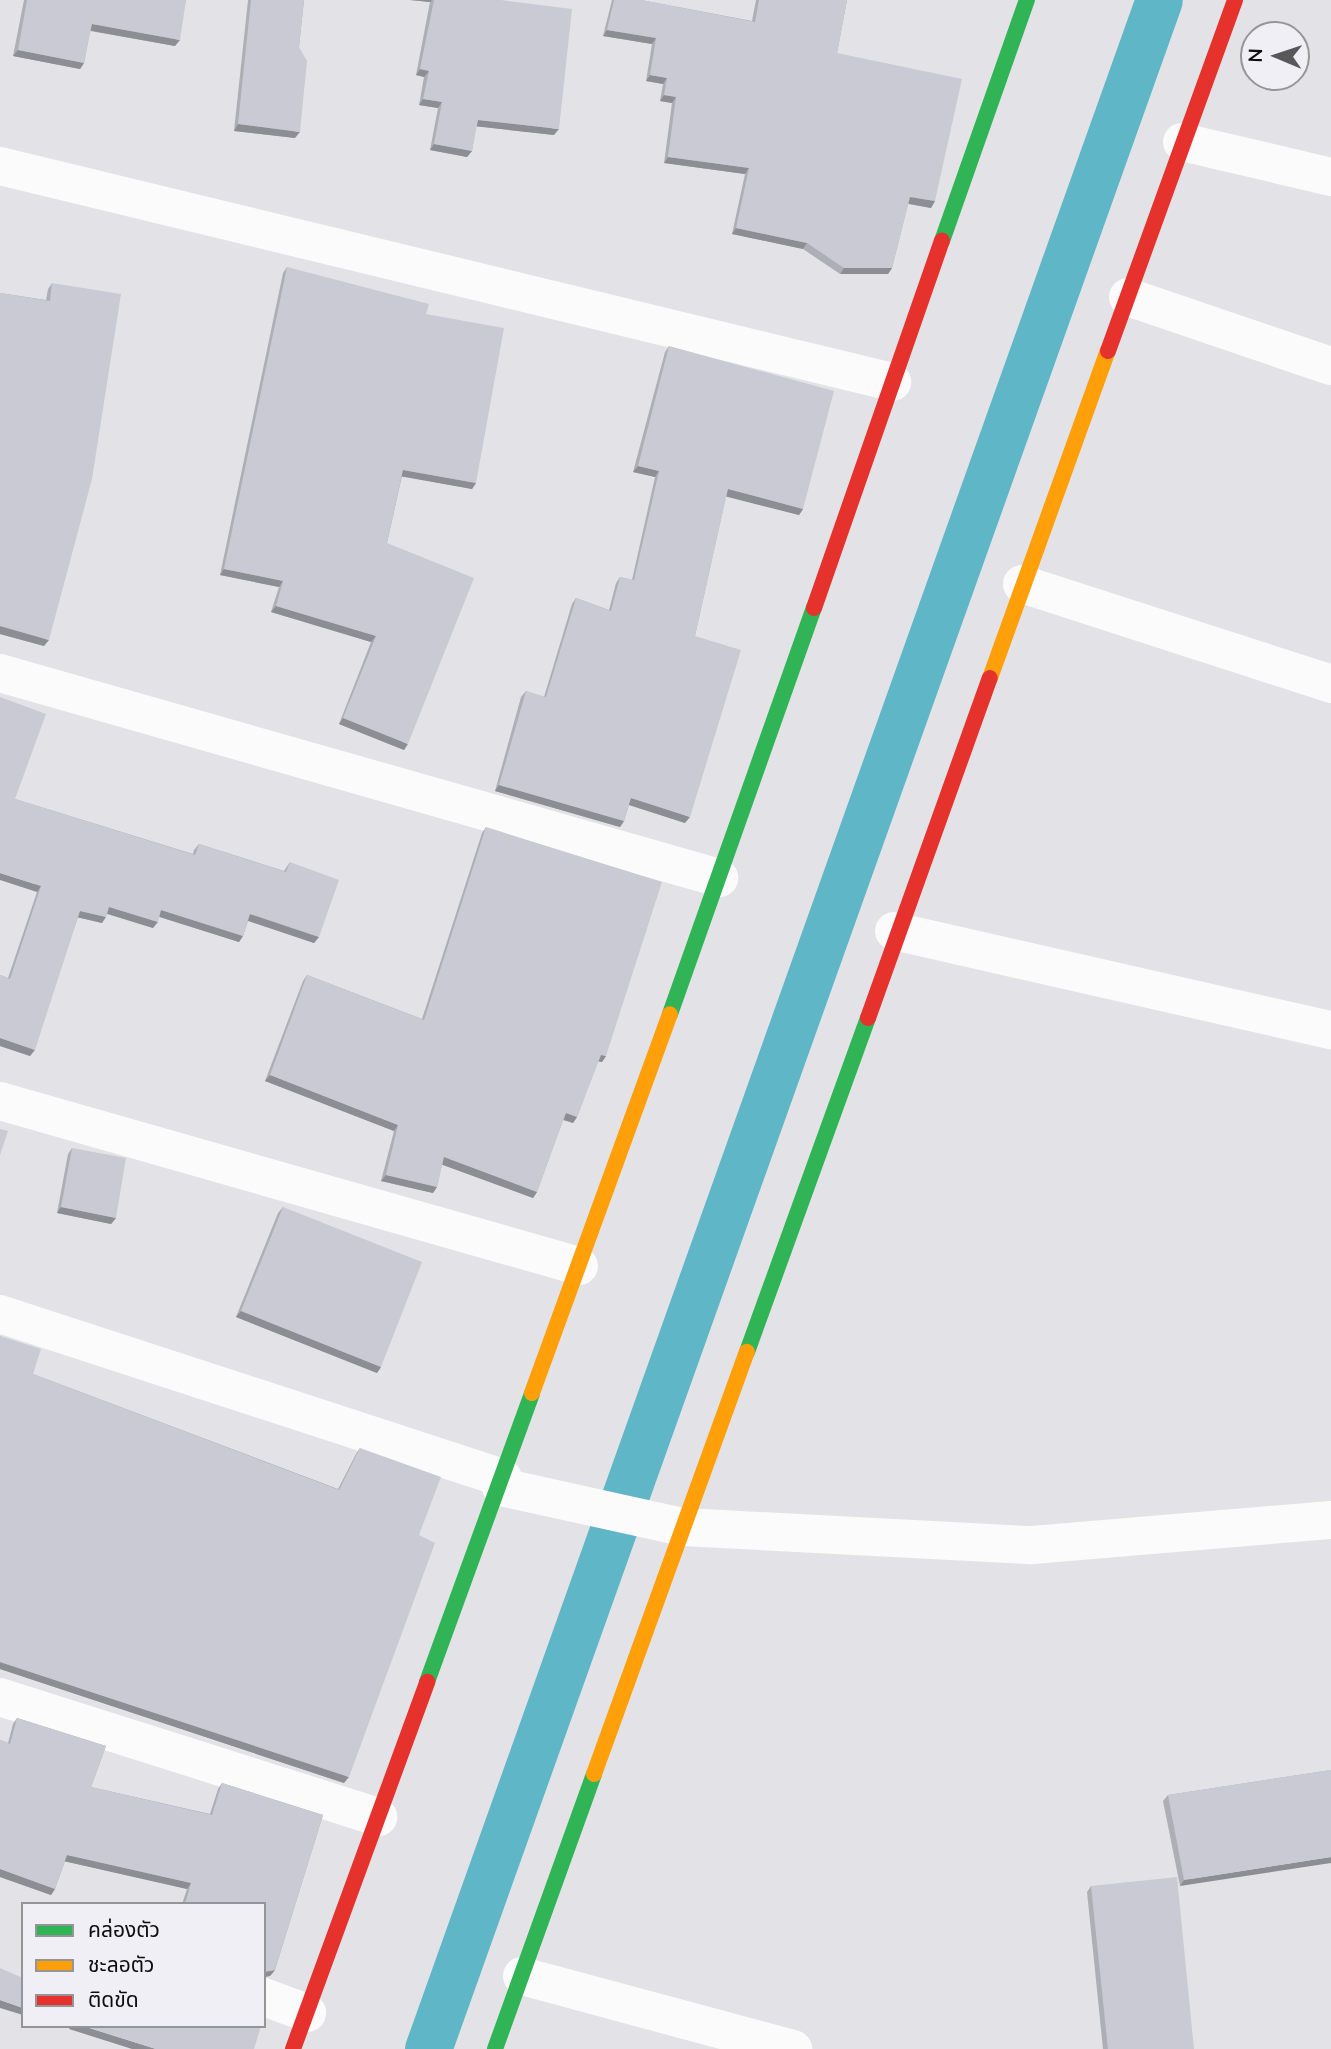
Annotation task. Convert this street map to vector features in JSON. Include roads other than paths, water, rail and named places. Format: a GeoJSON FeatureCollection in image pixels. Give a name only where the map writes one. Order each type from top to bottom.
{"type":"FeatureCollection","features":[{"type":"Feature","properties":{"kind":"street"},"geometry":{"type":"LineString","coordinates":[[293,2049],[502,1482],[719,878],[1027,0]]}},
{"type":"Feature","properties":{"kind":"street"},"geometry":{"type":"LineString","coordinates":[[495,2049],[894,932],[1235,0]]}},
{"type":"Feature","properties":{"kind":"street"},"geometry":{"type":"LineString","coordinates":[[1182,142],[1331,177]]}},
{"type":"Feature","properties":{"kind":"street"},"geometry":{"type":"LineString","coordinates":[[0,166],[892,382]]}},
{"type":"Feature","properties":{"kind":"street"},"geometry":{"type":"LineString","coordinates":[[1128,296],[1331,366]]}},
{"type":"Feature","properties":{"kind":"street"},"geometry":{"type":"LineString","coordinates":[[1022,584],[1331,684]]}},
{"type":"Feature","properties":{"kind":"street"},"geometry":{"type":"LineString","coordinates":[[0,673],[719,878]]}},
{"type":"Feature","properties":{"kind":"street"},"geometry":{"type":"LineString","coordinates":[[894,932],[1331,1030]]}},
{"type":"Feature","properties":{"kind":"street"},"geometry":{"type":"LineString","coordinates":[[0,1101],[579,1266]]}},
{"type":"Feature","properties":{"kind":"street"},"geometry":{"type":"LineString","coordinates":[[0,1314],[502,1482],[683,1527],[1032,1545],[1331,1520]]}},
{"type":"Feature","properties":{"kind":"street"},"geometry":{"type":"LineString","coordinates":[[0,1697],[378,1817]]}},
{"type":"Feature","properties":{"kind":"street"},"geometry":{"type":"LineString","coordinates":[[522,1976],[793,2049]]}},
{"type":"Feature","properties":{"kind":"street"},"geometry":{"type":"LineString","coordinates":[[266,1998],[307,2013]]}},
{"type":"Feature","properties":{"kind":"waterway"},"geometry":{"type":"LineString","coordinates":[[428,2049],[1159,0]]}}]}
